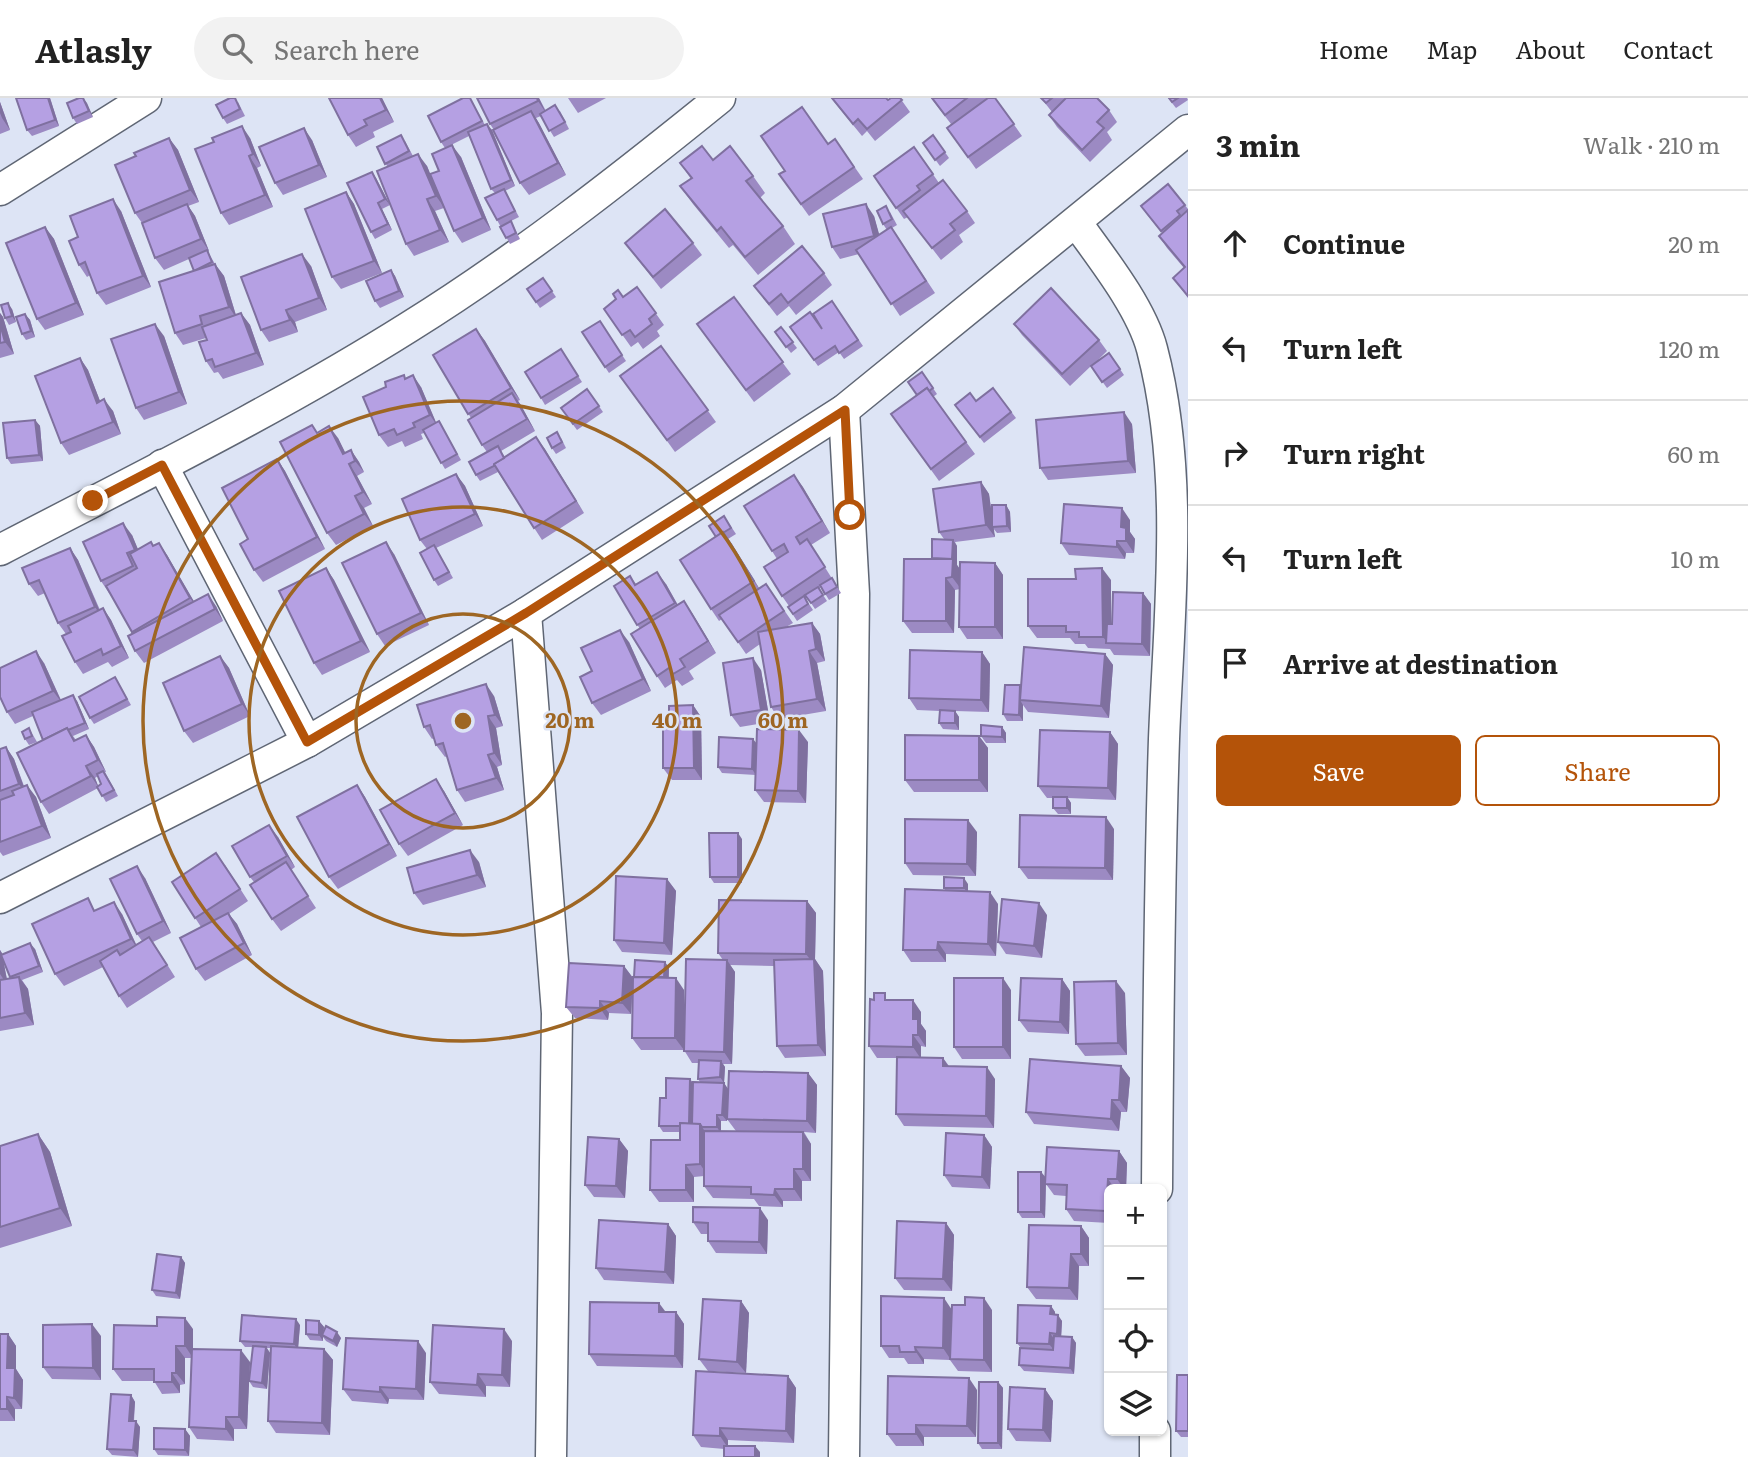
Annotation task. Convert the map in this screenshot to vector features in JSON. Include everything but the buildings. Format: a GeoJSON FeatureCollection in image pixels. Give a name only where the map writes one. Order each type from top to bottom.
{"type":"FeatureCollection","features":[{"type":"Feature","properties":{"kind":"street"},"geometry":{"type":"LineString","coordinates":[[0,190],[146,98]]}},
{"type":"Feature","properties":{"kind":"street"},"geometry":{"type":"LineString","coordinates":[[0,550],[249,421],[411,327],[605,192],[720,98]]}},
{"type":"Feature","properties":{"kind":"street"},"geometry":{"type":"LineString","coordinates":[[0,898],[307,742],[526,613],[845,410],[1188,130]]}},
{"type":"Feature","properties":{"kind":"street"},"geometry":{"type":"LineString","coordinates":[[1076,222],[1119,282],[1151,346],[1165,419],[1172,503],[1159,900],[1157,1184]]}},
{"type":"Feature","properties":{"kind":"street"},"geometry":{"type":"LineString","coordinates":[[844,1457],[854,594],[845,410]]}},
{"type":"Feature","properties":{"kind":"street"},"geometry":{"type":"LineString","coordinates":[[162,465],[307,742]]}},
{"type":"Feature","properties":{"kind":"street"},"geometry":{"type":"LineString","coordinates":[[526,613],[557,1013],[551,1457]]}},
{"type":"Feature","properties":{"kind":"street"},"geometry":{"type":"LineString","coordinates":[[1155,1436],[1155,1457]]}},
{"type":"Feature","properties":{"kind":"route"},"geometry":{"type":"LineString","coordinates":[[93,501],[162,465],[307,742],[526,613],[845,410],[850,515]]}}]}
